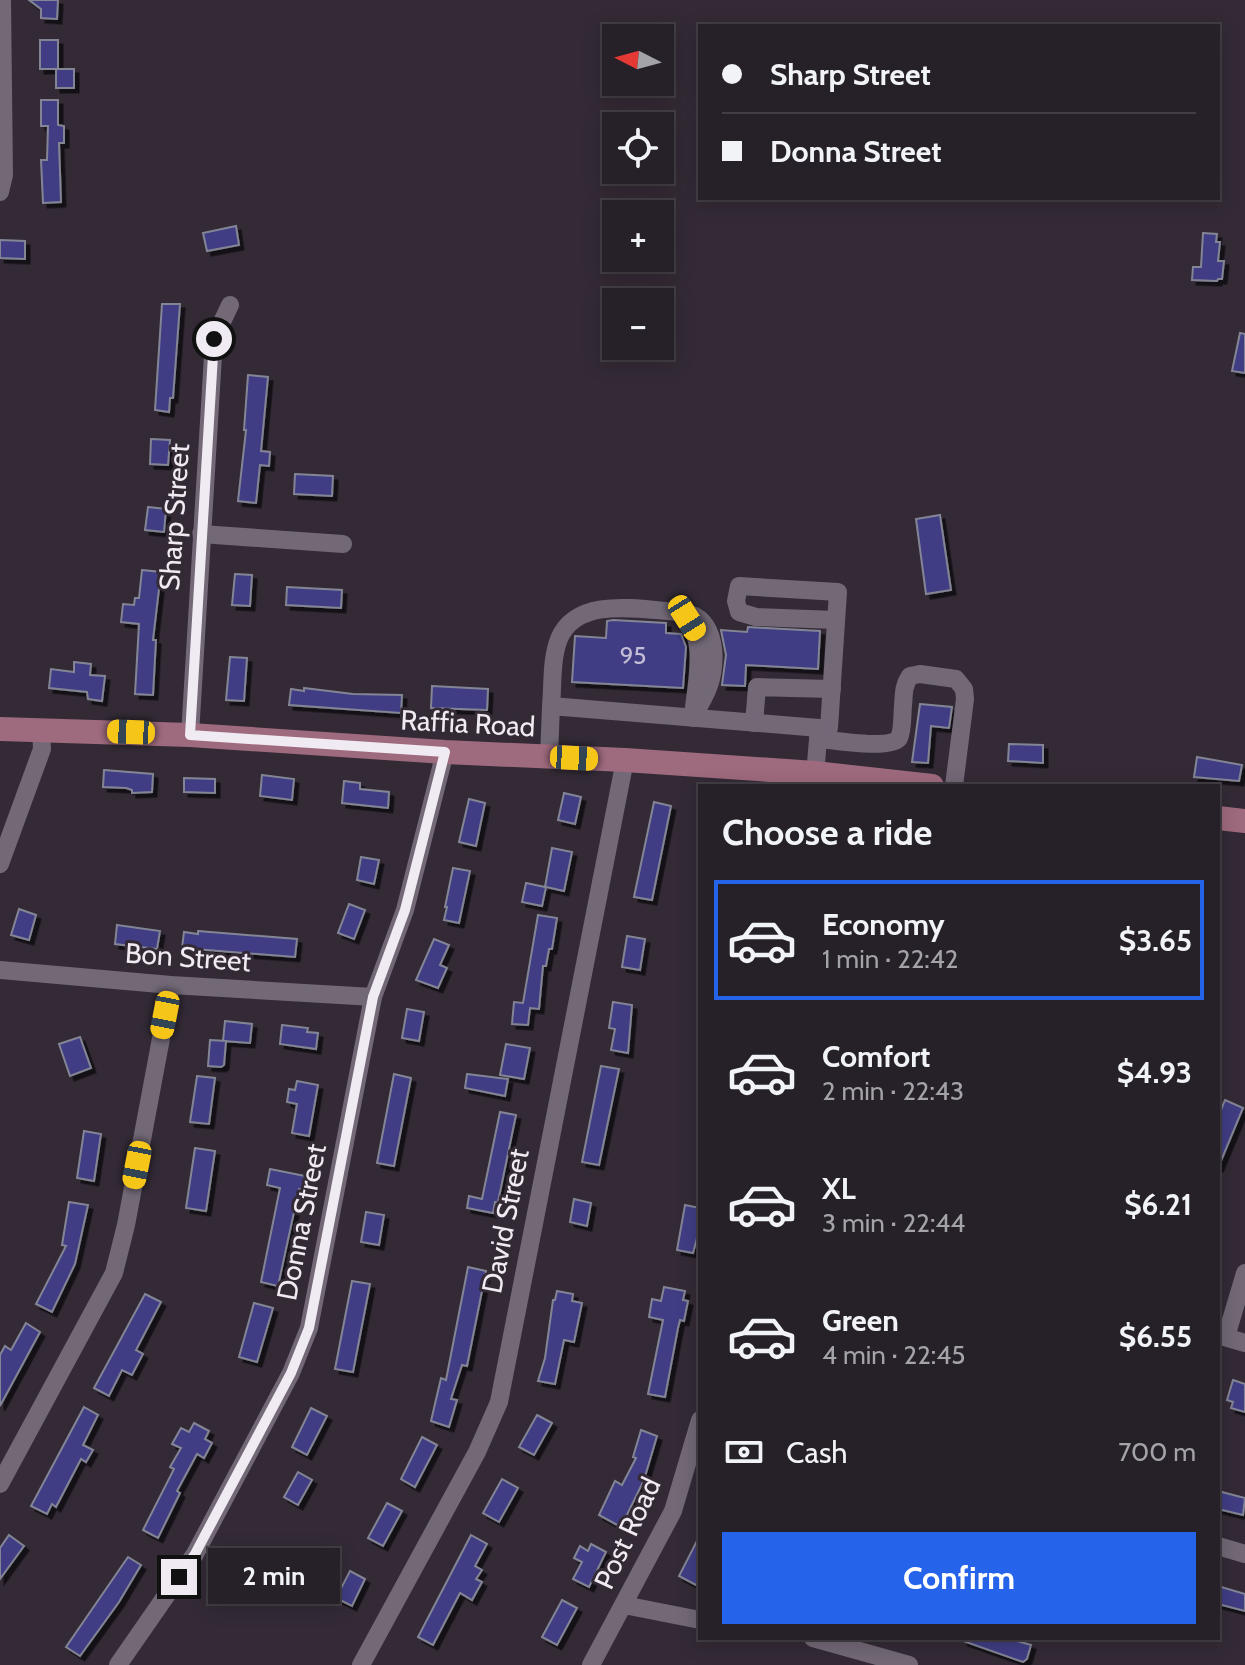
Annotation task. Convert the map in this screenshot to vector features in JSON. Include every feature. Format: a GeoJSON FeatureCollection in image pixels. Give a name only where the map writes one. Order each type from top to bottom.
{"type":"FeatureCollection","features":[{"type":"Feature","properties":{"kind":"main road","name":"Raffia Road"},"geometry":{"type":"LineString","coordinates":[[0,729],[190,735],[625,760],[898,784]]}},
{"type":"Feature","properties":{"kind":"main road"},"geometry":{"type":"LineString","coordinates":[[1220,818],[1245,821]]}},
{"type":"Feature","properties":{"kind":"street"},"geometry":{"type":"LineString","coordinates":[[0,192],[4,175],[2,0]]}},
{"type":"Feature","properties":{"kind":"street","name":"Sharp Street"},"geometry":{"type":"LineString","coordinates":[[190,735],[214,339],[230,305]]}},
{"type":"Feature","properties":{"kind":"street"},"geometry":{"type":"LineString","coordinates":[[201,534],[343,544]]}},
{"type":"Feature","properties":{"kind":"street"},"geometry":{"type":"LineString","coordinates":[[818,734],[829,728],[838,592],[739,586],[736,601],[739,612],[756,617],[836,620]]}},
{"type":"Feature","properties":{"kind":"street"},"geometry":{"type":"LineString","coordinates":[[549,757],[554,659],[559,638],[569,624],[587,613],[608,608],[678,612],[687,618],[696,632],[698,652],[693,718]]}},
{"type":"Feature","properties":{"kind":"street"},"geometry":{"type":"LineString","coordinates":[[551,706],[754,723],[883,744],[899,737],[904,686],[910,676],[920,674],[956,679],[964,689],[965,699],[954,784]]}},
{"type":"Feature","properties":{"kind":"street"},"geometry":{"type":"LineString","coordinates":[[754,723],[757,687],[832,689]]}},
{"type":"Feature","properties":{"kind":"street"},"geometry":{"type":"LineString","coordinates":[[0,864],[42,749],[41,728]]}},
{"type":"Feature","properties":{"kind":"street"},"geometry":{"type":"LineString","coordinates":[[814,779],[818,734]]}},
{"type":"Feature","properties":{"kind":"street","name":"Donna Street"},"geometry":{"type":"LineString","coordinates":[[118,1665],[195,1554],[291,1373],[309,1328],[373,997],[405,910],[445,752]]}},
{"type":"Feature","properties":{"kind":"street","name":"David Street"},"geometry":{"type":"LineString","coordinates":[[361,1665],[477,1452],[499,1402],[625,760]]}},
{"type":"Feature","properties":{"kind":"street","name":"Bon Street"},"geometry":{"type":"LineString","coordinates":[[0,970],[171,985],[373,997]]}},
{"type":"Feature","properties":{"kind":"street"},"geometry":{"type":"LineString","coordinates":[[0,1484],[114,1273],[126,1225],[171,985]]}},
{"type":"Feature","properties":{"kind":"street"},"geometry":{"type":"LineString","coordinates":[[1245,1273],[1222,1336],[1245,1343]]}},
{"type":"Feature","properties":{"kind":"street","name":"Post Road"},"geometry":{"type":"LineString","coordinates":[[591,1665],[673,1511],[698,1427]]}},
{"type":"Feature","properties":{"kind":"street"},"geometry":{"type":"LineString","coordinates":[[1220,1547],[1245,1554]]}},
{"type":"Feature","properties":{"kind":"street"},"geometry":{"type":"LineString","coordinates":[[624,1605],[698,1620]]}},
{"type":"Feature","properties":{"kind":"street"},"geometry":{"type":"LineString","coordinates":[[819,1640],[877,1661],[909,1665]]}},
{"type":"Feature","properties":{"kind":"building"},"geometry":{"type":"Polygon","coordinates":[[[29,0],[58,0],[57,19],[41,18],[41,9],[29,0]]]}},
{"type":"Feature","properties":{"kind":"building"},"geometry":{"type":"Polygon","coordinates":[[[40,40],[58,40],[58,69],[40,69],[40,40]]]}},
{"type":"Feature","properties":{"kind":"building"},"geometry":{"type":"Polygon","coordinates":[[[56,69],[74,69],[74,88],[56,88],[56,69]]]}},
{"type":"Feature","properties":{"kind":"building"},"geometry":{"type":"Polygon","coordinates":[[[41,100],[58,100],[58,125],[64,126],[64,143],[59,143],[61,202],[43,203],[41,160],[47,160],[48,126],[41,126],[41,100]]]}},
{"type":"Feature","properties":{"kind":"building"},"geometry":{"type":"Polygon","coordinates":[[[236,226],[239,245],[207,251],[203,233],[236,226]]]}},
{"type":"Feature","properties":{"kind":"building"},"geometry":{"type":"Polygon","coordinates":[[[1203,233],[1217,234],[1216,242],[1220,242],[1218,261],[1224,261],[1222,279],[1217,281],[1192,280],[1193,267],[1201,267],[1203,233]]]}},
{"type":"Feature","properties":{"kind":"building"},"geometry":{"type":"Polygon","coordinates":[[[0,240],[25,241],[25,259],[0,258],[0,240]]]}},
{"type":"Feature","properties":{"kind":"building"},"geometry":{"type":"Polygon","coordinates":[[[162,304],[180,304],[173,398],[170,398],[169,412],[155,410],[162,304]]]}},
{"type":"Feature","properties":{"kind":"building"},"geometry":{"type":"Polygon","coordinates":[[[1240,333],[1245,334],[1245,373],[1232,371],[1240,333]]]}},
{"type":"Feature","properties":{"kind":"building"},"geometry":{"type":"Polygon","coordinates":[[[248,375],[268,377],[261,451],[270,452],[269,466],[260,465],[256,503],[238,501],[248,375]]]}},
{"type":"Feature","properties":{"kind":"building"},"geometry":{"type":"Polygon","coordinates":[[[151,439],[170,440],[168,465],[150,464],[151,439]]]}},
{"type":"Feature","properties":{"kind":"building"},"geometry":{"type":"Polygon","coordinates":[[[295,474],[333,476],[332,496],[294,494],[295,474]]]}},
{"type":"Feature","properties":{"kind":"building"},"geometry":{"type":"Polygon","coordinates":[[[148,507],[166,509],[164,532],[145,530],[148,507]]]}},
{"type":"Feature","properties":{"kind":"building"},"geometry":{"type":"Polygon","coordinates":[[[940,515],[951,590],[926,594],[916,519],[940,515]]]}},
{"type":"Feature","properties":{"kind":"building"},"geometry":{"type":"Polygon","coordinates":[[[142,570],[161,572],[153,640],[156,640],[153,695],[135,694],[139,624],[121,622],[123,604],[134,605],[135,598],[139,598],[142,570]]]}},
{"type":"Feature","properties":{"kind":"building"},"geometry":{"type":"Polygon","coordinates":[[[235,574],[252,575],[250,606],[232,605],[235,574]]]}},
{"type":"Feature","properties":{"kind":"building"},"geometry":{"type":"Polygon","coordinates":[[[287,587],[342,590],[341,608],[286,605],[287,587]]]}},
{"type":"Feature","properties":{"kind":"building"},"geometry":{"type":"Polygon","coordinates":[[[607,621],[666,623],[666,633],[681,634],[686,647],[683,688],[572,682],[575,636],[606,638],[607,621]]]}},
{"type":"Feature","properties":{"kind":"building"},"geometry":{"type":"Polygon","coordinates":[[[748,627],[820,631],[818,669],[746,665],[745,686],[722,685],[726,655],[721,630],[747,632],[748,627]]]}},
{"type":"Feature","properties":{"kind":"building"},"geometry":{"type":"Polygon","coordinates":[[[230,657],[247,658],[244,701],[226,700],[230,657]]]}},
{"type":"Feature","properties":{"kind":"building"},"geometry":{"type":"Polygon","coordinates":[[[74,662],[91,664],[90,675],[105,676],[102,701],[88,699],[87,692],[49,688],[51,669],[74,672],[74,662]]]}},
{"type":"Feature","properties":{"kind":"building"},"geometry":{"type":"Polygon","coordinates":[[[432,686],[488,689],[487,710],[431,708],[432,686]]]}},
{"type":"Feature","properties":{"kind":"building"},"geometry":{"type":"Polygon","coordinates":[[[304,688],[353,694],[402,695],[401,713],[289,705],[291,689],[304,691],[304,688]]]}},
{"type":"Feature","properties":{"kind":"building"},"geometry":{"type":"Polygon","coordinates":[[[920,704],[952,707],[949,728],[931,726],[928,763],[912,762],[920,704]]]}},
{"type":"Feature","properties":{"kind":"building"},"geometry":{"type":"Polygon","coordinates":[[[1009,744],[1043,745],[1043,763],[1008,761],[1009,744]]]}},
{"type":"Feature","properties":{"kind":"building"},"geometry":{"type":"Polygon","coordinates":[[[1197,757],[1242,765],[1239,781],[1194,777],[1197,757]]]}},
{"type":"Feature","properties":{"kind":"building"},"geometry":{"type":"Polygon","coordinates":[[[104,770],[153,774],[152,792],[132,793],[126,788],[103,787],[104,770]]]}},
{"type":"Feature","properties":{"kind":"building"},"geometry":{"type":"Polygon","coordinates":[[[262,775],[294,779],[292,800],[260,796],[262,775]]]}},
{"type":"Feature","properties":{"kind":"building"},"geometry":{"type":"Polygon","coordinates":[[[184,778],[215,779],[215,793],[184,792],[184,778]]]}},
{"type":"Feature","properties":{"kind":"building"},"geometry":{"type":"Polygon","coordinates":[[[344,781],[360,783],[360,789],[389,792],[388,808],[342,803],[344,781]]]}},
{"type":"Feature","properties":{"kind":"building"},"geometry":{"type":"Polygon","coordinates":[[[564,793],[581,797],[575,824],[558,820],[564,793]]]}},
{"type":"Feature","properties":{"kind":"building"},"geometry":{"type":"Polygon","coordinates":[[[469,799],[485,803],[476,846],[459,842],[469,799]]]}},
{"type":"Feature","properties":{"kind":"building"},"geometry":{"type":"Polygon","coordinates":[[[654,802],[671,806],[652,900],[634,897],[654,802]]]}},
{"type":"Feature","properties":{"kind":"building"},"geometry":{"type":"Polygon","coordinates":[[[552,848],[572,852],[564,891],[546,887],[542,906],[522,902],[526,883],[545,887],[552,848]]]}},
{"type":"Feature","properties":{"kind":"building"},"geometry":{"type":"Polygon","coordinates":[[[361,857],[379,860],[374,884],[357,880],[361,857]]]}},
{"type":"Feature","properties":{"kind":"building"},"geometry":{"type":"Polygon","coordinates":[[[453,868],[470,871],[459,923],[444,920],[453,868]]]}},
{"type":"Feature","properties":{"kind":"building"},"geometry":{"type":"Polygon","coordinates":[[[349,904],[365,910],[354,939],[338,933],[349,904]]]}},
{"type":"Feature","properties":{"kind":"building"},"geometry":{"type":"Polygon","coordinates":[[[19,909],[36,915],[29,940],[11,935],[19,909]]]}},
{"type":"Feature","properties":{"kind":"building"},"geometry":{"type":"Polygon","coordinates":[[[538,915],[557,918],[552,949],[549,949],[546,966],[543,966],[539,1009],[530,1008],[528,1025],[512,1024],[514,1002],[523,1003],[538,915]]]}},
{"type":"Feature","properties":{"kind":"building"},"geometry":{"type":"Polygon","coordinates":[[[117,925],[160,931],[157,949],[115,944],[117,925]]]}},
{"type":"Feature","properties":{"kind":"building"},"geometry":{"type":"Polygon","coordinates":[[[198,931],[297,939],[295,957],[182,948],[184,932],[198,934],[198,931]]]}},
{"type":"Feature","properties":{"kind":"building"},"geometry":{"type":"Polygon","coordinates":[[[627,936],[645,939],[640,970],[622,967],[627,936]]]}},
{"type":"Feature","properties":{"kind":"building"},"geometry":{"type":"Polygon","coordinates":[[[434,939],[449,945],[440,965],[447,968],[438,988],[416,980],[434,939]]]}},
{"type":"Feature","properties":{"kind":"building"},"geometry":{"type":"Polygon","coordinates":[[[613,1002],[632,1005],[628,1053],[611,1050],[615,1029],[609,1028],[613,1002]]]}},
{"type":"Feature","properties":{"kind":"building"},"geometry":{"type":"Polygon","coordinates":[[[407,1009],[424,1012],[419,1041],[402,1038],[407,1009]]]}},
{"type":"Feature","properties":{"kind":"building"},"geometry":{"type":"Polygon","coordinates":[[[225,1021],[252,1024],[250,1043],[223,1041],[225,1021]]]}},
{"type":"Feature","properties":{"kind":"building"},"geometry":{"type":"Polygon","coordinates":[[[282,1025],[308,1028],[307,1032],[318,1033],[316,1049],[280,1044],[282,1025]]]}},
{"type":"Feature","properties":{"kind":"building"},"geometry":{"type":"Polygon","coordinates":[[[80,1037],[91,1068],[70,1076],[59,1044],[80,1037]]]}},
{"type":"Feature","properties":{"kind":"building"},"geometry":{"type":"Polygon","coordinates":[[[210,1040],[226,1041],[224,1065],[221,1067],[208,1066],[210,1040]]]}},
{"type":"Feature","properties":{"kind":"building"},"geometry":{"type":"Polygon","coordinates":[[[506,1044],[530,1048],[524,1079],[500,1075],[506,1044]]]}},
{"type":"Feature","properties":{"kind":"building"},"geometry":{"type":"Polygon","coordinates":[[[601,1066],[619,1069],[599,1165],[582,1162],[601,1066]]]}},
{"type":"Feature","properties":{"kind":"building"},"geometry":{"type":"Polygon","coordinates":[[[394,1074],[411,1078],[394,1166],[377,1163],[394,1074]]]}},
{"type":"Feature","properties":{"kind":"building"},"geometry":{"type":"Polygon","coordinates":[[[467,1074],[508,1079],[505,1096],[465,1088],[467,1074]]]}},
{"type":"Feature","properties":{"kind":"building"},"geometry":{"type":"Polygon","coordinates":[[[197,1076],[215,1078],[209,1124],[190,1122],[197,1076]]]}},
{"type":"Feature","properties":{"kind":"building"},"geometry":{"type":"Polygon","coordinates":[[[297,1081],[318,1085],[309,1136],[292,1133],[297,1104],[287,1102],[289,1089],[295,1090],[297,1081]]]}},
{"type":"Feature","properties":{"kind":"building"},"geometry":{"type":"Polygon","coordinates":[[[1225,1100],[1243,1108],[1220,1163],[1220,1112],[1225,1100]]]}},
{"type":"Feature","properties":{"kind":"building"},"geometry":{"type":"Polygon","coordinates":[[[500,1112],[516,1115],[498,1202],[495,1202],[493,1213],[467,1208],[469,1196],[482,1199],[500,1112]]]}},
{"type":"Feature","properties":{"kind":"building"},"geometry":{"type":"Polygon","coordinates":[[[84,1131],[101,1134],[94,1181],[77,1178],[84,1131]]]}},
{"type":"Feature","properties":{"kind":"building"},"geometry":{"type":"Polygon","coordinates":[[[195,1148],[215,1151],[206,1211],[186,1208],[195,1148]]]}},
{"type":"Feature","properties":{"kind":"building"},"geometry":{"type":"Polygon","coordinates":[[[270,1169],[305,1176],[302,1190],[299,1189],[278,1286],[261,1282],[280,1188],[267,1185],[270,1169]]]}},
{"type":"Feature","properties":{"kind":"building"},"geometry":{"type":"Polygon","coordinates":[[[574,1199],[591,1203],[587,1226],[570,1222],[574,1199]]]}},
{"type":"Feature","properties":{"kind":"building"},"geometry":{"type":"Polygon","coordinates":[[[69,1202],[88,1205],[75,1264],[52,1312],[36,1304],[66,1246],[62,1245],[69,1202]]]}},
{"type":"Feature","properties":{"kind":"building"},"geometry":{"type":"Polygon","coordinates":[[[685,1205],[698,1208],[698,1234],[693,1253],[677,1250],[685,1205]]]}},
{"type":"Feature","properties":{"kind":"building"},"geometry":{"type":"Polygon","coordinates":[[[366,1212],[384,1215],[379,1245],[361,1242],[366,1212]]]}},
{"type":"Feature","properties":{"kind":"building"},"geometry":{"type":"Polygon","coordinates":[[[468,1267],[486,1271],[467,1366],[462,1365],[451,1399],[457,1400],[449,1427],[431,1421],[441,1378],[446,1380],[468,1267]]]}},
{"type":"Feature","properties":{"kind":"building"},"geometry":{"type":"Polygon","coordinates":[[[352,1281],[370,1284],[353,1372],[335,1369],[352,1281]]]}},
{"type":"Feature","properties":{"kind":"building"},"geometry":{"type":"Polygon","coordinates":[[[664,1287],[685,1291],[683,1300],[688,1301],[684,1321],[680,1320],[678,1328],[665,1397],[648,1394],[663,1320],[649,1317],[652,1299],[661,1301],[664,1287]]]}},
{"type":"Feature","properties":{"kind":"building"},"geometry":{"type":"Polygon","coordinates":[[[557,1291],[573,1294],[572,1301],[582,1303],[574,1342],[564,1340],[555,1384],[538,1381],[557,1291]]]}},
{"type":"Feature","properties":{"kind":"building"},"geometry":{"type":"Polygon","coordinates":[[[145,1294],[161,1302],[136,1350],[143,1354],[132,1375],[122,1370],[109,1396],[94,1388],[145,1294]]]}},
{"type":"Feature","properties":{"kind":"building"},"geometry":{"type":"Polygon","coordinates":[[[254,1303],[273,1308],[257,1362],[239,1357],[254,1303]]]}},
{"type":"Feature","properties":{"kind":"building"},"geometry":{"type":"Polygon","coordinates":[[[26,1323],[40,1332],[0,1406],[0,1355],[5,1346],[11,1350],[26,1323]]]}},
{"type":"Feature","properties":{"kind":"building"},"geometry":{"type":"Polygon","coordinates":[[[1233,1380],[1245,1384],[1245,1412],[1231,1408],[1233,1402],[1227,1400],[1233,1380]]]}},
{"type":"Feature","properties":{"kind":"building"},"geometry":{"type":"Polygon","coordinates":[[[84,1407],[98,1415],[83,1445],[93,1450],[86,1462],[81,1459],[56,1507],[52,1504],[47,1514],[31,1506],[84,1407]]]}},
{"type":"Feature","properties":{"kind":"building"},"geometry":{"type":"Polygon","coordinates":[[[311,1408],[327,1416],[307,1455],[292,1447],[311,1408]]]}},
{"type":"Feature","properties":{"kind":"building"},"geometry":{"type":"Polygon","coordinates":[[[537,1415],[552,1423],[534,1455],[519,1447],[537,1415]]]}},
{"type":"Feature","properties":{"kind":"building"},"geometry":{"type":"Polygon","coordinates":[[[194,1423],[209,1431],[205,1439],[212,1443],[204,1458],[197,1454],[177,1491],[180,1493],[158,1538],[143,1530],[174,1469],[170,1467],[181,1448],[172,1444],[181,1428],[189,1432],[194,1423]]]}},
{"type":"Feature","properties":{"kind":"building"},"geometry":{"type":"Polygon","coordinates":[[[641,1430],[657,1436],[644,1480],[621,1527],[599,1515],[615,1481],[622,1485],[636,1458],[633,1457],[641,1430]]]}},
{"type":"Feature","properties":{"kind":"building"},"geometry":{"type":"Polygon","coordinates":[[[422,1437],[437,1445],[415,1487],[401,1479],[422,1437]]]}},
{"type":"Feature","properties":{"kind":"building"},"geometry":{"type":"Polygon","coordinates":[[[298,1472],[312,1480],[298,1505],[284,1497],[298,1472]]]}},
{"type":"Feature","properties":{"kind":"building"},"geometry":{"type":"Polygon","coordinates":[[[502,1479],[518,1488],[499,1522],[483,1513],[502,1479]]]}},
{"type":"Feature","properties":{"kind":"building"},"geometry":{"type":"Polygon","coordinates":[[[1220,1492],[1245,1498],[1243,1515],[1220,1509],[1220,1492]]]}},
{"type":"Feature","properties":{"kind":"building"},"geometry":{"type":"Polygon","coordinates":[[[387,1503],[402,1511],[383,1546],[368,1538],[387,1503]]]}},
{"type":"Feature","properties":{"kind":"building"},"geometry":{"type":"Polygon","coordinates":[[[9,1535],[24,1546],[0,1579],[0,1548],[9,1535]]]}},
{"type":"Feature","properties":{"kind":"building"},"geometry":{"type":"Polygon","coordinates":[[[471,1535],[487,1544],[475,1566],[482,1570],[476,1579],[482,1582],[472,1600],[460,1593],[433,1645],[418,1637],[471,1535]]]}},
{"type":"Feature","properties":{"kind":"building"},"geometry":{"type":"Polygon","coordinates":[[[698,1539],[698,1586],[679,1576],[698,1539]]]}},
{"type":"Feature","properties":{"kind":"building"},"geometry":{"type":"Polygon","coordinates":[[[591,1544],[606,1552],[589,1587],[573,1579],[582,1562],[574,1558],[580,1546],[588,1551],[591,1544]]]}},
{"type":"Feature","properties":{"kind":"building"},"geometry":{"type":"Polygon","coordinates":[[[128,1557],[141,1565],[80,1656],[66,1647],[128,1557]]]}},
{"type":"Feature","properties":{"kind":"building"},"geometry":{"type":"Polygon","coordinates":[[[222,1570],[236,1577],[227,1597],[212,1590],[222,1570]]]}},
{"type":"Feature","properties":{"kind":"building"},"geometry":{"type":"Polygon","coordinates":[[[350,1571],[365,1579],[352,1606],[336,1598],[350,1571]]]}},
{"type":"Feature","properties":{"kind":"building"},"geometry":{"type":"Polygon","coordinates":[[[1220,1587],[1245,1594],[1245,1611],[1220,1605],[1220,1587]]]}},
{"type":"Feature","properties":{"kind":"building"},"geometry":{"type":"Polygon","coordinates":[[[562,1600],[577,1608],[557,1645],[542,1637],[562,1600]]]}},
{"type":"Feature","properties":{"kind":"building"},"geometry":{"type":"Polygon","coordinates":[[[1014,1640],[1031,1645],[1023,1662],[963,1641],[1014,1640]]]}},
{"type":"Feature","properties":{"kind":"route"},"geometry":{"type":"LineString","coordinates":[[179,1577],[195,1554],[291,1373],[309,1328],[373,997],[405,910],[445,752],[190,735],[214,339]]}}]}
